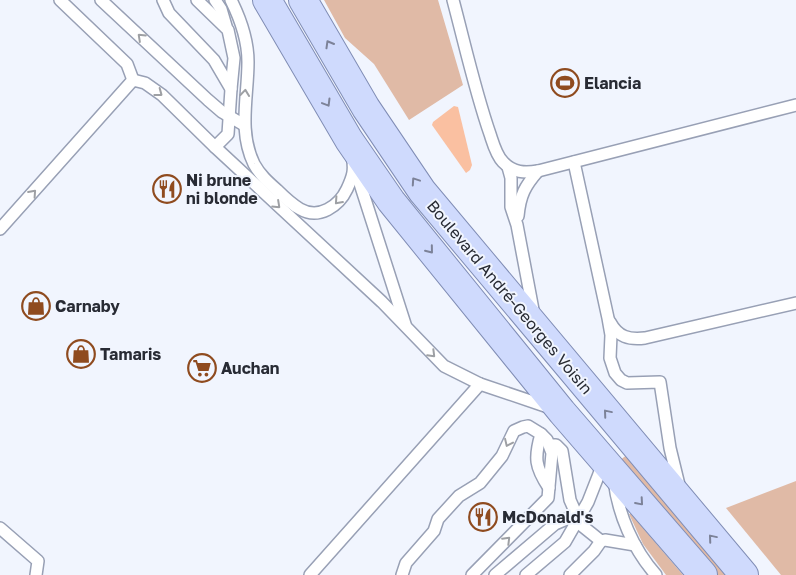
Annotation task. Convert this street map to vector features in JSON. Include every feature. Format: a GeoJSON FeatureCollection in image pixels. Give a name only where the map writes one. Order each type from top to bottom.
{"type":"FeatureCollection","features":[{"type":"Feature","properties":{"kind":"main road","name":"Boulevard André-Georges Voisin"},"geometry":{"type":"LineString","coordinates":[[267,0],[349,140],[391,201],[562,412],[703,575]]}},
{"type":"Feature","properties":{"kind":"main road","name":"Boulevard André-Georges Voisin"},"geometry":{"type":"LineString","coordinates":[[303,0],[366,108],[422,191],[744,575]]}},
{"type":"Feature","properties":{"kind":"lane"},"geometry":{"type":"LineString","coordinates":[[60,0],[127,64],[133,80]]}},
{"type":"Feature","properties":{"kind":"lane"},"geometry":{"type":"LineString","coordinates":[[102,0],[208,100],[222,112],[244,124]]}},
{"type":"Feature","properties":{"kind":"lane"},"geometry":{"type":"LineString","coordinates":[[163,0],[169,13],[214,60],[231,88]]}},
{"type":"Feature","properties":{"kind":"lane"},"geometry":{"type":"LineString","coordinates":[[198,0],[228,30]]}},
{"type":"Feature","properties":{"kind":"lane"},"geometry":{"type":"LineString","coordinates":[[214,147],[228,134],[234,58],[228,30],[221,9],[215,0]]}},
{"type":"Feature","properties":{"kind":"lane"},"geometry":{"type":"LineString","coordinates":[[231,0],[247,51],[248,66],[244,124],[250,151],[261,175],[290,202],[302,210],[316,213],[334,206],[345,192],[355,168]]}},
{"type":"Feature","properties":{"kind":"lane"},"geometry":{"type":"LineString","coordinates":[[453,0],[482,112],[495,148],[502,162],[522,173],[538,171],[796,105]]}},
{"type":"Feature","properties":{"kind":"lane"},"geometry":{"type":"LineString","coordinates":[[133,80],[145,83],[162,95],[214,147],[382,302],[444,366],[480,384],[562,412]]}},
{"type":"Feature","properties":{"kind":"lane"},"geometry":{"type":"LineString","coordinates":[[0,229],[133,80]]}},
{"type":"Feature","properties":{"kind":"lane"},"geometry":{"type":"LineString","coordinates":[[349,140],[355,168],[407,329]]}},
{"type":"Feature","properties":{"kind":"lane"},"geometry":{"type":"LineString","coordinates":[[574,162],[608,318],[611,335],[610,358],[615,373],[621,380],[628,383],[660,382],[670,448],[683,504]]}},
{"type":"Feature","properties":{"kind":"lane"},"geometry":{"type":"LineString","coordinates":[[508,167],[511,178],[512,207],[530,287],[535,327]]}},
{"type":"Feature","properties":{"kind":"lane"},"geometry":{"type":"LineString","coordinates":[[517,225],[519,200],[527,184],[538,171]]}},
{"type":"Feature","properties":{"kind":"lane"},"geometry":{"type":"LineString","coordinates":[[608,318],[615,330],[626,338],[634,339],[655,336],[796,303]]}},
{"type":"Feature","properties":{"kind":"lane"},"geometry":{"type":"LineString","coordinates":[[310,575],[480,384]]}},
{"type":"Feature","properties":{"kind":"lane"},"geometry":{"type":"LineString","coordinates":[[402,575],[406,563],[434,532],[438,519],[459,496],[480,483],[502,456],[514,431],[523,426],[528,426],[541,434],[550,445],[552,453],[549,494],[544,503],[472,575]]}},
{"type":"Feature","properties":{"kind":"lane"},"geometry":{"type":"LineString","coordinates":[[541,434],[536,458],[540,475],[549,488]]}},
{"type":"Feature","properties":{"kind":"lane"},"geometry":{"type":"LineString","coordinates":[[550,445],[556,445],[562,451],[570,500],[581,525],[601,542]]}},
{"type":"Feature","properties":{"kind":"lane"},"geometry":{"type":"LineString","coordinates":[[526,575],[565,542],[588,502],[599,474],[608,465]]}},
{"type":"Feature","properties":{"kind":"lane"},"geometry":{"type":"LineString","coordinates":[[608,465],[616,500],[635,544],[656,575]]}},
{"type":"Feature","properties":{"kind":"lane"},"geometry":{"type":"LineString","coordinates":[[495,575],[555,524],[569,518],[578,518]]}},
{"type":"Feature","properties":{"kind":"lane"},"geometry":{"type":"LineString","coordinates":[[0,528],[38,561],[36,575]]}},
{"type":"Feature","properties":{"kind":"lane"},"geometry":{"type":"LineString","coordinates":[[570,575],[605,540],[635,544]]}},
{"type":"Feature","properties":{"kind":"shaded area"},"geometry":{"type":"Polygon","coordinates":[[[324,0],[438,0],[463,85],[409,120],[374,64],[345,38],[324,0]]]}},
{"type":"Feature","properties":{"kind":"shaded area"},"geometry":{"type":"Polygon","coordinates":[[[454,106],[458,107],[472,165],[466,173],[432,125],[433,122],[454,106]]]}},
{"type":"Feature","properties":{"kind":"shaded area"},"geometry":{"type":"Polygon","coordinates":[[[628,454],[730,575],[716,575],[619,461],[628,454]]]}},
{"type":"Feature","properties":{"kind":"shaded area"},"geometry":{"type":"Polygon","coordinates":[[[796,481],[796,575],[781,575],[726,508],[796,481]]]}},
{"type":"Feature","properties":{"kind":"shaded area"},"geometry":{"type":"Polygon","coordinates":[[[629,514],[683,575],[666,575],[643,544],[629,514]]]}},
{"type":"Feature","properties":{"kind":"place","name":"Elancia"},"geometry":{"type":"Point","coordinates":[565,83]}},
{"type":"Feature","properties":{"kind":"place","name":"Ni brune ni blonde"},"geometry":{"type":"Point","coordinates":[167,189]}},
{"type":"Feature","properties":{"kind":"place","name":"Carnaby"},"geometry":{"type":"Point","coordinates":[36,306]}},
{"type":"Feature","properties":{"kind":"place","name":"Tamaris"},"geometry":{"type":"Point","coordinates":[81,354]}},
{"type":"Feature","properties":{"kind":"place","name":"Auchan"},"geometry":{"type":"Point","coordinates":[202,368]}},
{"type":"Feature","properties":{"kind":"place","name":"McDonald's"},"geometry":{"type":"Point","coordinates":[483,517]}}]}
